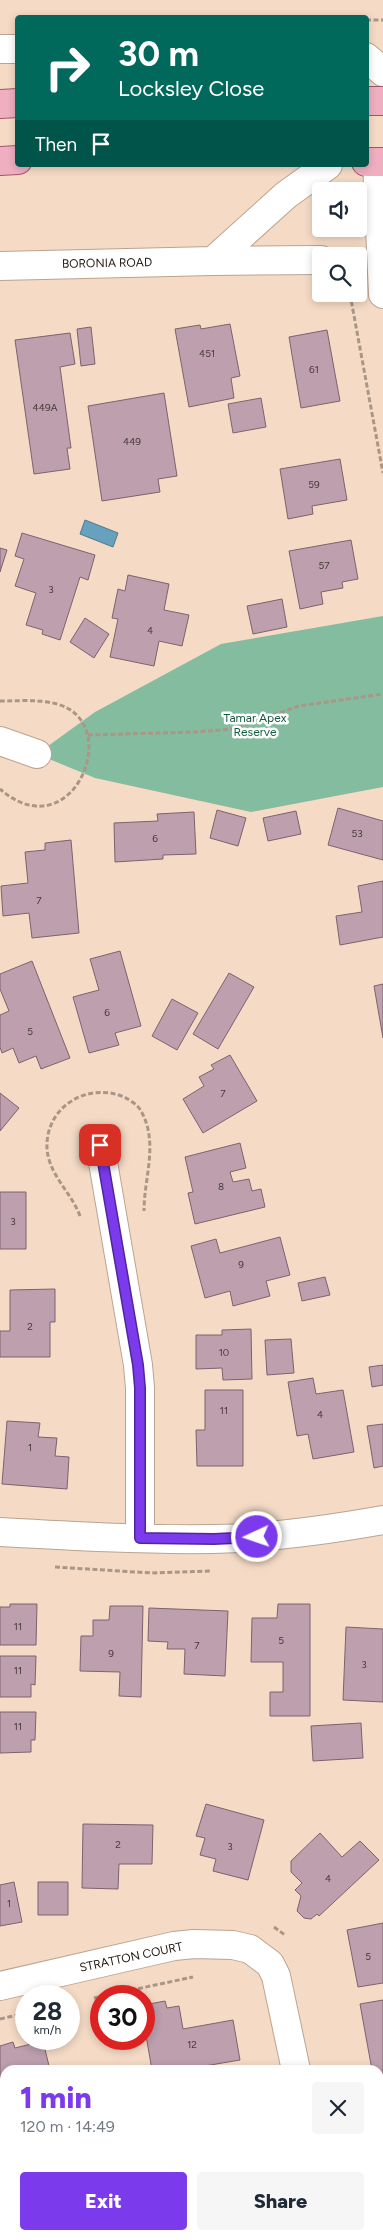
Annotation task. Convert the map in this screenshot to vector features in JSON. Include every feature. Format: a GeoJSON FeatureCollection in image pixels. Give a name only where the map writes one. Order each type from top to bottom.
{"type":"FeatureCollection","features":[{"type":"Feature","properties":{"kind":"main road"},"geometry":{"type":"LineString","coordinates":[[369,101],[383,101]]}},
{"type":"Feature","properties":{"kind":"main road"},"geometry":{"type":"LineString","coordinates":[[0,104],[15,104]]}},
{"type":"Feature","properties":{"kind":"main road"},"geometry":{"type":"LineString","coordinates":[[0,161],[15,160]]}},
{"type":"Feature","properties":{"kind":"street"},"geometry":{"type":"LineString","coordinates":[[369,46],[383,45]]}},
{"type":"Feature","properties":{"kind":"street"},"geometry":{"type":"LineString","coordinates":[[0,49],[15,49]]}},
{"type":"Feature","properties":{"kind":"street"},"geometry":{"type":"LineString","coordinates":[[369,59],[383,72]]}},
{"type":"Feature","properties":{"kind":"street"},"geometry":{"type":"LineString","coordinates":[[375,162],[383,294]]}},
{"type":"Feature","properties":{"kind":"street"},"geometry":{"type":"LineString","coordinates":[[214,261],[286,195],[325,167]]}},
{"type":"Feature","properties":{"kind":"street","name":"BORONIA ROAD"},"geometry":{"type":"LineString","coordinates":[[0,266],[312,260]]}},
{"type":"Feature","properties":{"kind":"street"},"geometry":{"type":"LineString","coordinates":[[0,741],[37,754]]}},
{"type":"Feature","properties":{"kind":"street"},"geometry":{"type":"LineString","coordinates":[[100,1145],[138,1365],[140,1388],[140,1538]]}},
{"type":"Feature","properties":{"kind":"street"},"geometry":{"type":"LineString","coordinates":[[0,1532],[214,1539],[257,1537],[383,1520]]}},
{"type":"Feature","properties":{"kind":"street","name":"STRATTON COURT"},"geometry":{"type":"LineString","coordinates":[[0,1986],[174,1946],[233,1945],[250,1949],[270,1964],[276,1976],[295,2065]]}},
{"type":"Feature","properties":{"kind":"path"},"geometry":{"type":"LineString","coordinates":[[369,20],[383,20]]}},
{"type":"Feature","properties":{"kind":"path"},"geometry":{"type":"LineString","coordinates":[[351,302],[383,473]]}},
{"type":"Feature","properties":{"kind":"path"},"geometry":{"type":"LineString","coordinates":[[88,735],[197,732],[233,728],[298,706],[383,694]]}},
{"type":"Feature","properties":{"kind":"path"},"geometry":{"type":"LineString","coordinates":[[88,1999],[198,1976]]}},
{"type":"Feature","properties":{"kind":"path"},"geometry":{"type":"LineString","coordinates":[[0,2020],[15,2016]]}},
{"type":"Feature","properties":{"kind":"green space","name":"Tamar Apex Reserve"},"geometry":{"type":"Polygon","coordinates":[[[383,616],[383,787],[251,812],[95,778],[37,754],[95,712],[221,644],[383,616]]]}},
{"type":"Feature","properties":{"kind":"water"},"geometry":{"type":"Polygon","coordinates":[[[85,520],[118,533],[113,547],[80,534],[85,520]]]}},
{"type":"Feature","properties":{"kind":"building"},"geometry":{"type":"Polygon","coordinates":[[[230,324],[240,376],[231,378],[234,398],[189,407],[175,329],[200,325],[201,329],[230,324]]]}},
{"type":"Feature","properties":{"kind":"building"},"geometry":{"type":"Polygon","coordinates":[[[91,327],[95,364],[81,366],[77,329],[91,327]]]}},
{"type":"Feature","properties":{"kind":"building"},"geometry":{"type":"Polygon","coordinates":[[[327,330],[340,401],[301,408],[289,337],[327,330]]]}},
{"type":"Feature","properties":{"kind":"building"},"geometry":{"type":"Polygon","coordinates":[[[70,333],[75,364],[60,367],[71,448],[67,448],[70,469],[34,474],[15,340],[70,333]]]}},
{"type":"Feature","properties":{"kind":"building"},"geometry":{"type":"Polygon","coordinates":[[[164,393],[177,476],[158,479],[160,492],[102,501],[88,406],[164,393]]]}},
{"type":"Feature","properties":{"kind":"building"},"geometry":{"type":"Polygon","coordinates":[[[261,398],[266,427],[233,433],[228,404],[261,398]]]}},
{"type":"Feature","properties":{"kind":"building"},"geometry":{"type":"Polygon","coordinates":[[[340,459],[347,500],[312,506],[313,514],[288,519],[280,469],[340,459]]]}},
{"type":"Feature","properties":{"kind":"building"},"geometry":{"type":"Polygon","coordinates":[[[22,533],[95,555],[88,580],[80,577],[60,640],[42,634],[43,630],[26,625],[36,593],[15,586],[24,559],[15,556],[22,533]]]}},
{"type":"Feature","properties":{"kind":"building"},"geometry":{"type":"Polygon","coordinates":[[[351,540],[358,579],[342,582],[343,588],[321,592],[323,604],[300,609],[289,551],[351,540]]]}},
{"type":"Feature","properties":{"kind":"building"},"geometry":{"type":"Polygon","coordinates":[[[0,548],[7,550],[0,572],[0,548]]]}},
{"type":"Feature","properties":{"kind":"building"},"geometry":{"type":"Polygon","coordinates":[[[128,575],[169,584],[164,610],[189,615],[182,646],[159,641],[154,666],[110,657],[118,619],[112,618],[118,589],[125,591],[128,575]]]}},
{"type":"Feature","properties":{"kind":"building"},"geometry":{"type":"Polygon","coordinates":[[[282,599],[287,627],[253,634],[247,606],[282,599]]]}},
{"type":"Feature","properties":{"kind":"building"},"geometry":{"type":"Polygon","coordinates":[[[85,618],[109,634],[94,658],[70,642],[85,618]]]}},
{"type":"Feature","properties":{"kind":"building"},"geometry":{"type":"Polygon","coordinates":[[[338,808],[383,821],[383,860],[328,845],[338,808]]]}},
{"type":"Feature","properties":{"kind":"building"},"geometry":{"type":"Polygon","coordinates":[[[217,810],[246,818],[238,846],[210,838],[217,810]]]}},
{"type":"Feature","properties":{"kind":"building"},"geometry":{"type":"Polygon","coordinates":[[[296,811],[301,834],[268,841],[263,818],[296,811]]]}},
{"type":"Feature","properties":{"kind":"building"},"geometry":{"type":"Polygon","coordinates":[[[194,812],[196,854],[163,855],[163,859],[115,862],[114,823],[158,821],[157,814],[194,812]]]}},
{"type":"Feature","properties":{"kind":"building"},"geometry":{"type":"Polygon","coordinates":[[[71,840],[79,933],[32,938],[29,913],[3,916],[1,886],[28,883],[25,852],[45,850],[45,843],[71,840]]]}},
{"type":"Feature","properties":{"kind":"building"},"geometry":{"type":"Polygon","coordinates":[[[383,881],[383,937],[340,945],[336,916],[362,912],[358,886],[383,881]]]}},
{"type":"Feature","properties":{"kind":"building"},"geometry":{"type":"Polygon","coordinates":[[[120,951],[141,1026],[115,1033],[119,1045],[89,1053],[73,997],[99,990],[90,959],[120,951]]]}},
{"type":"Feature","properties":{"kind":"building"},"geometry":{"type":"Polygon","coordinates":[[[32,961],[70,1058],[41,1069],[36,1056],[19,1063],[13,1048],[2,1053],[0,1047],[0,1015],[9,1011],[0,989],[0,974],[32,961]]]}},
{"type":"Feature","properties":{"kind":"building"},"geometry":{"type":"Polygon","coordinates":[[[229,973],[254,987],[218,1049],[193,1034],[229,973]]]}},
{"type":"Feature","properties":{"kind":"building"},"geometry":{"type":"Polygon","coordinates":[[[383,984],[383,1038],[374,986],[383,984]]]}},
{"type":"Feature","properties":{"kind":"building"},"geometry":{"type":"Polygon","coordinates":[[[172,999],[198,1013],[177,1050],[152,1036],[172,999]]]}},
{"type":"Feature","properties":{"kind":"building"},"geometry":{"type":"Polygon","coordinates":[[[230,1055],[257,1101],[203,1133],[183,1099],[204,1086],[199,1077],[214,1069],[211,1065],[230,1055]]]}},
{"type":"Feature","properties":{"kind":"building"},"geometry":{"type":"Polygon","coordinates":[[[0,1093],[19,1108],[0,1131],[0,1093]]]}},
{"type":"Feature","properties":{"kind":"building"},"geometry":{"type":"Polygon","coordinates":[[[240,1143],[246,1168],[230,1172],[233,1182],[249,1179],[252,1191],[261,1189],[265,1207],[195,1224],[188,1193],[193,1192],[185,1157],[240,1143]]]}},
{"type":"Feature","properties":{"kind":"building"},"geometry":{"type":"Polygon","coordinates":[[[0,1192],[26,1192],[26,1249],[0,1249],[0,1192]]]}},
{"type":"Feature","properties":{"kind":"building"},"geometry":{"type":"Polygon","coordinates":[[[280,1237],[290,1275],[266,1281],[270,1296],[233,1306],[230,1291],[205,1298],[191,1246],[216,1239],[220,1253],[280,1237]]]}},
{"type":"Feature","properties":{"kind":"building"},"geometry":{"type":"Polygon","coordinates":[[[325,1277],[330,1295],[302,1301],[298,1283],[325,1277]]]}},
{"type":"Feature","properties":{"kind":"building"},"geometry":{"type":"Polygon","coordinates":[[[55,1289],[55,1322],[50,1322],[50,1357],[0,1357],[0,1331],[10,1331],[10,1290],[55,1289]]]}},
{"type":"Feature","properties":{"kind":"building"},"geometry":{"type":"Polygon","coordinates":[[[251,1329],[252,1379],[223,1380],[222,1368],[196,1369],[196,1335],[222,1335],[222,1330],[251,1329]]]}},
{"type":"Feature","properties":{"kind":"building"},"geometry":{"type":"Polygon","coordinates":[[[291,1339],[294,1373],[267,1375],[265,1340],[291,1339]]]}},
{"type":"Feature","properties":{"kind":"building"},"geometry":{"type":"Polygon","coordinates":[[[383,1365],[383,1385],[372,1387],[369,1367],[383,1365]]]}},
{"type":"Feature","properties":{"kind":"building"},"geometry":{"type":"Polygon","coordinates":[[[313,1378],[316,1394],[343,1390],[354,1452],[313,1459],[308,1434],[297,1436],[288,1382],[313,1378]]]}},
{"type":"Feature","properties":{"kind":"building"},"geometry":{"type":"Polygon","coordinates":[[[205,1390],[243,1390],[243,1466],[197,1466],[196,1430],[205,1430],[205,1390]]]}},
{"type":"Feature","properties":{"kind":"building"},"geometry":{"type":"Polygon","coordinates":[[[7,1421],[40,1423],[38,1437],[57,1438],[55,1456],[69,1457],[67,1489],[2,1484],[7,1421]]]}},
{"type":"Feature","properties":{"kind":"building"},"geometry":{"type":"Polygon","coordinates":[[[383,1424],[383,1466],[374,1468],[367,1426],[383,1424]]]}},
{"type":"Feature","properties":{"kind":"building"},"geometry":{"type":"Polygon","coordinates":[[[10,1604],[37,1604],[36,1645],[0,1645],[0,1607],[10,1607],[10,1604]]]}},
{"type":"Feature","properties":{"kind":"building"},"geometry":{"type":"Polygon","coordinates":[[[278,1604],[310,1604],[310,1716],[270,1716],[270,1692],[283,1692],[283,1662],[251,1662],[252,1618],[277,1618],[278,1604]]]}},
{"type":"Feature","properties":{"kind":"building"},"geometry":{"type":"Polygon","coordinates":[[[110,1606],[143,1606],[141,1697],[119,1696],[120,1672],[80,1671],[81,1636],[93,1636],[93,1620],[109,1620],[110,1606]]]}},
{"type":"Feature","properties":{"kind":"building"},"geometry":{"type":"Polygon","coordinates":[[[149,1608],[228,1611],[225,1676],[184,1674],[185,1649],[167,1649],[168,1642],[148,1641],[149,1608]]]}},
{"type":"Feature","properties":{"kind":"building"},"geometry":{"type":"Polygon","coordinates":[[[346,1627],[383,1629],[383,1702],[343,1700],[346,1627]]]}},
{"type":"Feature","properties":{"kind":"building"},"geometry":{"type":"Polygon","coordinates":[[[0,1656],[36,1656],[35,1685],[31,1684],[31,1697],[0,1697],[0,1656]]]}},
{"type":"Feature","properties":{"kind":"building"},"geometry":{"type":"Polygon","coordinates":[[[0,1712],[36,1712],[35,1740],[31,1740],[31,1752],[0,1753],[0,1712]]]}},
{"type":"Feature","properties":{"kind":"building"},"geometry":{"type":"Polygon","coordinates":[[[361,1723],[363,1758],[313,1761],[311,1726],[361,1723]]]}},
{"type":"Feature","properties":{"kind":"building"},"geometry":{"type":"Polygon","coordinates":[[[206,1804],[264,1820],[248,1880],[213,1871],[216,1859],[200,1855],[205,1838],[196,1836],[206,1804]]]}},
{"type":"Feature","properties":{"kind":"building"},"geometry":{"type":"Polygon","coordinates":[[[83,1824],[153,1825],[152,1864],[119,1864],[118,1889],[82,1888],[83,1824]]]}},
{"type":"Feature","properties":{"kind":"building"},"geometry":{"type":"Polygon","coordinates":[[[320,1833],[342,1857],[360,1841],[379,1860],[319,1916],[317,1914],[311,1919],[304,1918],[297,1911],[301,1896],[295,1890],[302,1883],[291,1872],[291,1861],[320,1833]]]}},
{"type":"Feature","properties":{"kind":"building"},"geometry":{"type":"Polygon","coordinates":[[[14,1882],[22,1922],[0,1926],[0,1885],[14,1882]]]}},
{"type":"Feature","properties":{"kind":"building"},"geometry":{"type":"Polygon","coordinates":[[[38,1882],[68,1882],[68,1915],[38,1915],[38,1882]]]}},
{"type":"Feature","properties":{"kind":"building"},"geometry":{"type":"Polygon","coordinates":[[[383,1923],[383,1983],[358,1987],[347,1930],[383,1923]]]}},
{"type":"Feature","properties":{"kind":"building"},"geometry":{"type":"Polygon","coordinates":[[[383,2000],[383,2065],[371,2065],[360,2004],[383,2000]]]}},
{"type":"Feature","properties":{"kind":"building"},"geometry":{"type":"Polygon","coordinates":[[[165,2001],[167,2008],[179,2006],[183,2029],[233,2020],[240,2060],[210,2065],[151,2065],[149,2050],[155,2050],[155,2003],[165,2001]]]}},
{"type":"Feature","properties":{"kind":"building"},"geometry":{"type":"Polygon","coordinates":[[[13,2042],[15,2050],[45,2050],[49,2065],[0,2065],[0,2046],[13,2042]]]}},
{"type":"Feature","properties":{"kind":"route"},"geometry":{"type":"LineString","coordinates":[[100,1145],[138,1365],[140,1388],[140,1538],[214,1539],[257,1537]]}}]}
